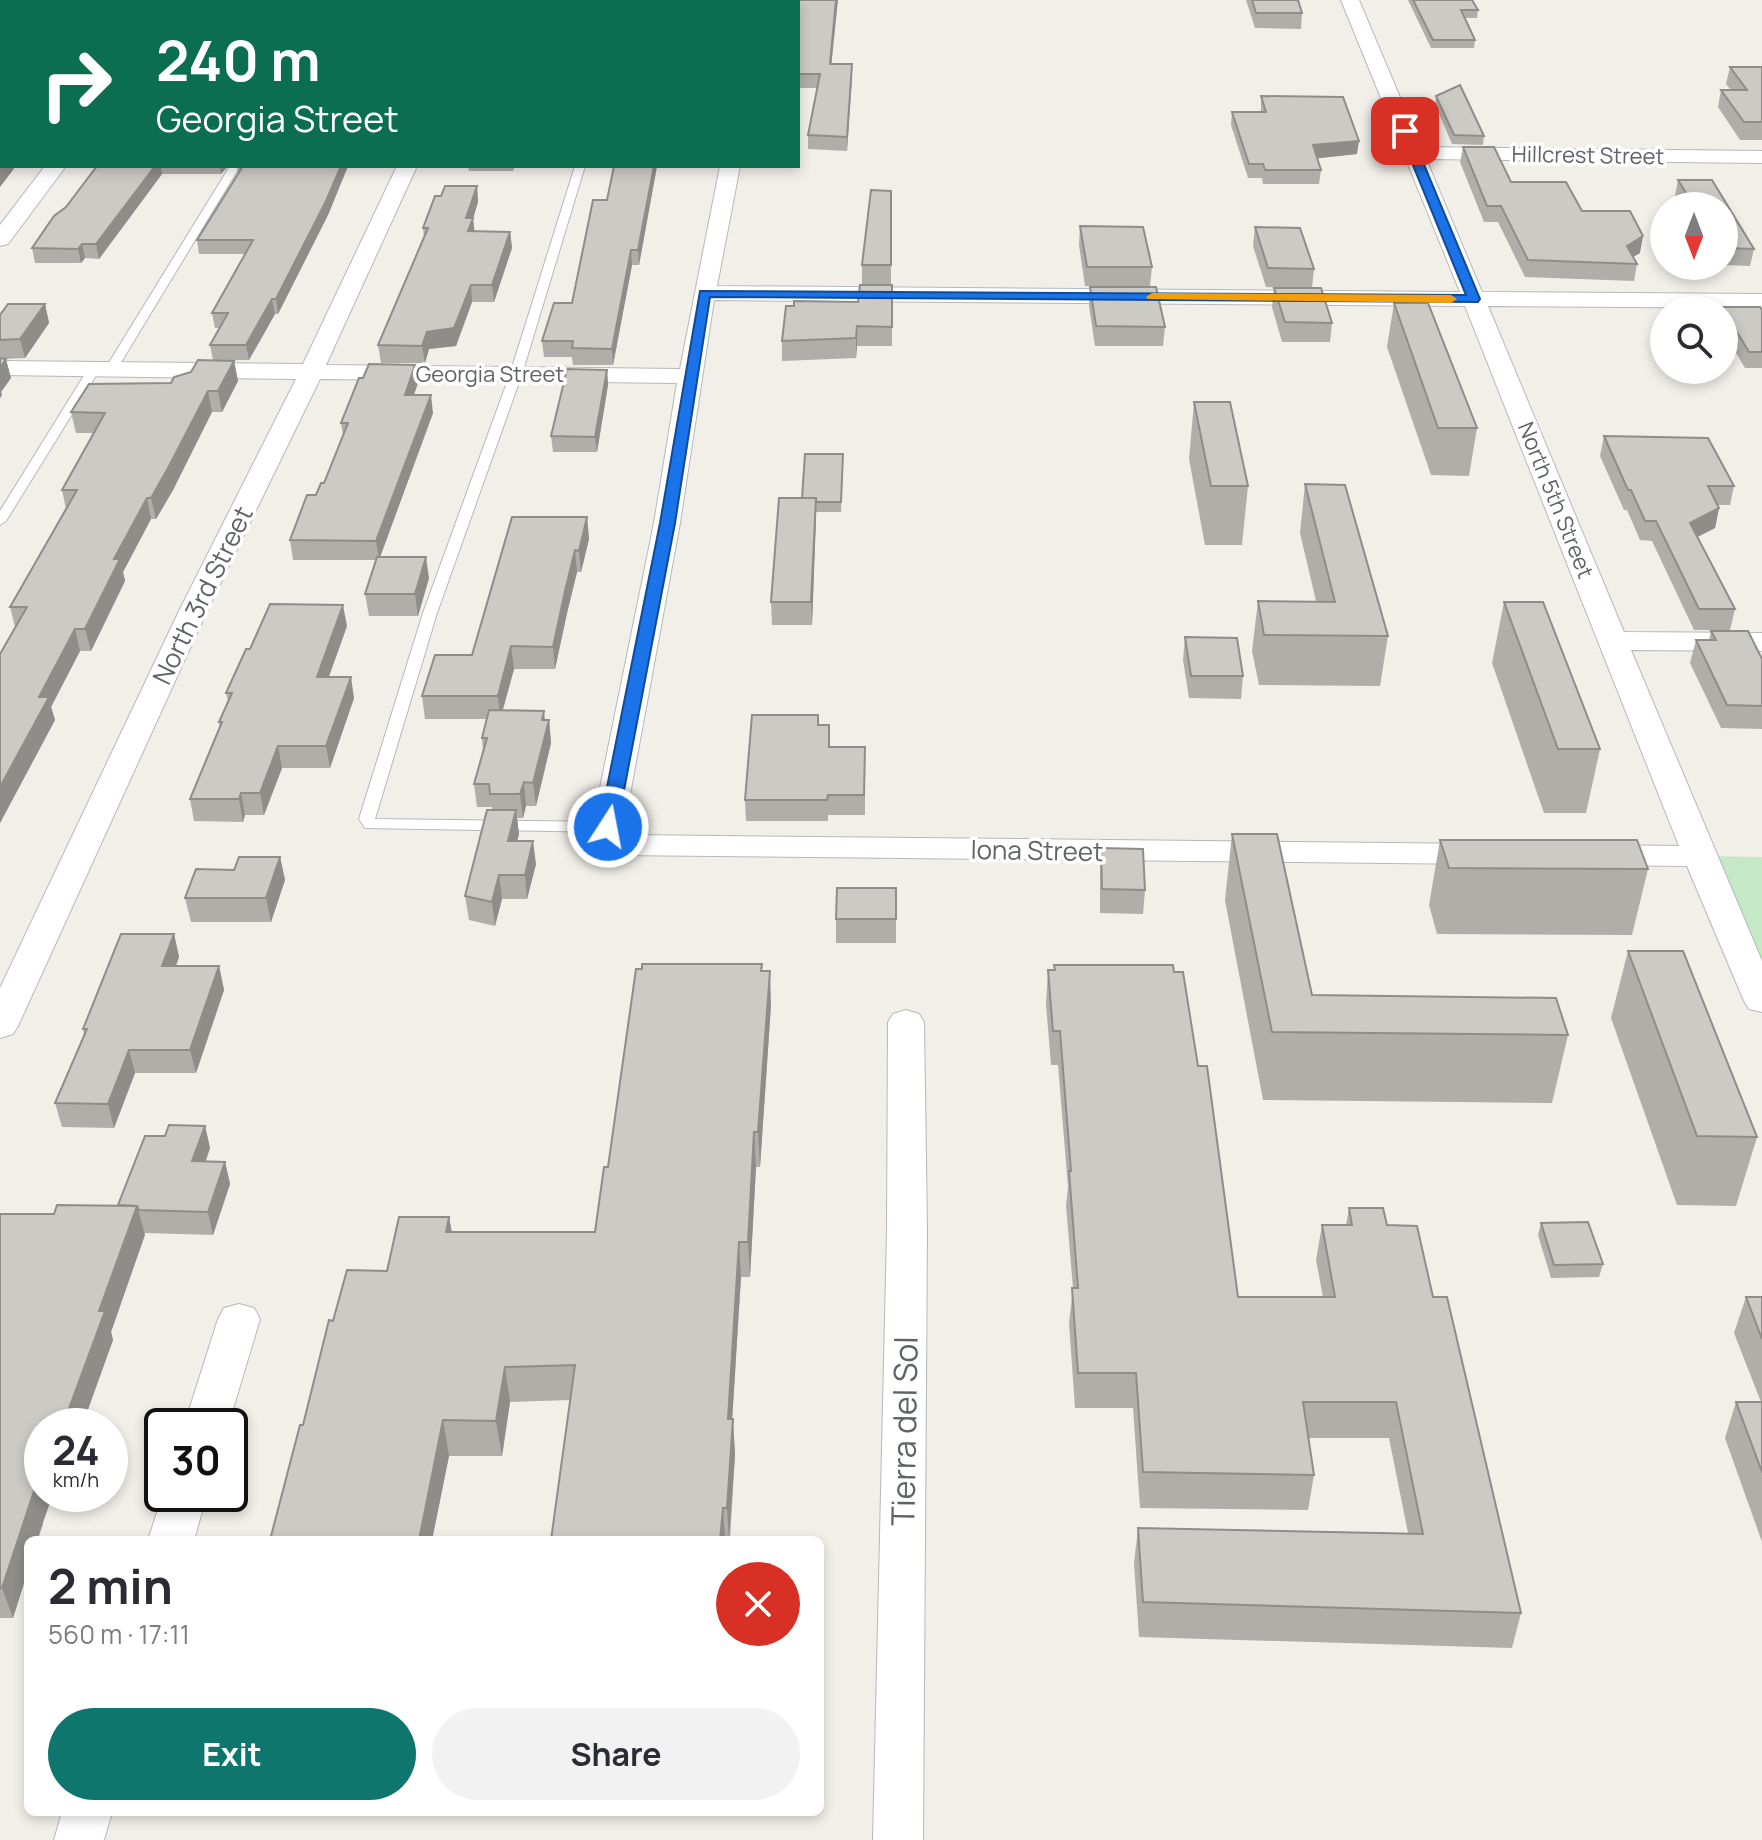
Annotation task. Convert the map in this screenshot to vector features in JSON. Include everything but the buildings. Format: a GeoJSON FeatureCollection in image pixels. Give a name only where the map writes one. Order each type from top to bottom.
{"type":"FeatureCollection","features":[{"type":"Feature","properties":{"kind":"street","name":"North 5th Street"},"geometry":{"type":"LineString","coordinates":[[1350,0],[1699,856],[1762,1001]]}},
{"type":"Feature","properties":{"kind":"street","name":"Hillcrest Street"},"geometry":{"type":"LineString","coordinates":[[1414,153],[1762,157]]}},
{"type":"Feature","properties":{"kind":"street"},"geometry":{"type":"LineString","coordinates":[[0,239],[54,168]]}},
{"type":"Feature","properties":{"kind":"street","name":"North 3rd Street"},"geometry":{"type":"LineString","coordinates":[[0,1026],[186,625],[311,372],[406,168]]}},
{"type":"Feature","properties":{"kind":"street"},"geometry":{"type":"LineString","coordinates":[[612,836],[704,293],[730,168]]}},
{"type":"Feature","properties":{"kind":"street"},"geometry":{"type":"LineString","coordinates":[[704,293],[1762,301]]}},
{"type":"Feature","properties":{"kind":"street","name":"Georgia Street"},"geometry":{"type":"LineString","coordinates":[[0,368],[692,376]]}},
{"type":"Feature","properties":{"kind":"street"},"geometry":{"type":"LineString","coordinates":[[1613,641],[1762,642]]}},
{"type":"Feature","properties":{"kind":"street","name":"Iona Street"},"geometry":{"type":"LineString","coordinates":[[612,836],[1508,855]]}},
{"type":"Feature","properties":{"kind":"street"},"geometry":{"type":"LineString","coordinates":[[1571,855],[1699,856]]}},
{"type":"Feature","properties":{"kind":"street","name":"Tierra del Sol"},"geometry":{"type":"LineString","coordinates":[[898,1840],[907,1231],[906,1022]]}},
{"type":"Feature","properties":{"kind":"street"},"geometry":{"type":"LineString","coordinates":[[212,1408],[239,1319]]}},
{"type":"Feature","properties":{"kind":"street"},"geometry":{"type":"LineString","coordinates":[[172,1536],[180,1512]]}},
{"type":"Feature","properties":{"kind":"street"},"geometry":{"type":"LineString","coordinates":[[79,1840],[86,1816]]}},
{"type":"Feature","properties":{"kind":"lane"},"geometry":{"type":"LineString","coordinates":[[0,521],[234,168]]}},
{"type":"Feature","properties":{"kind":"lane"},"geometry":{"type":"LineString","coordinates":[[579,168],[516,374],[430,613],[367,819],[370,825],[612,836]]}},
{"type":"Feature","properties":{"kind":"green space"},"geometry":{"type":"Polygon","coordinates":[[[1699,856],[1762,857],[1762,1001],[1699,856]]]}},
{"type":"Feature","properties":{"kind":"slow traffic"},"geometry":{"type":"LineString","coordinates":[[1152,297],[1451,299]]}},
{"type":"Feature","properties":{"kind":"route"},"geometry":{"type":"LineString","coordinates":[[608,827],[667,523],[704,293],[1474,299],[1405,131]]}}]}
